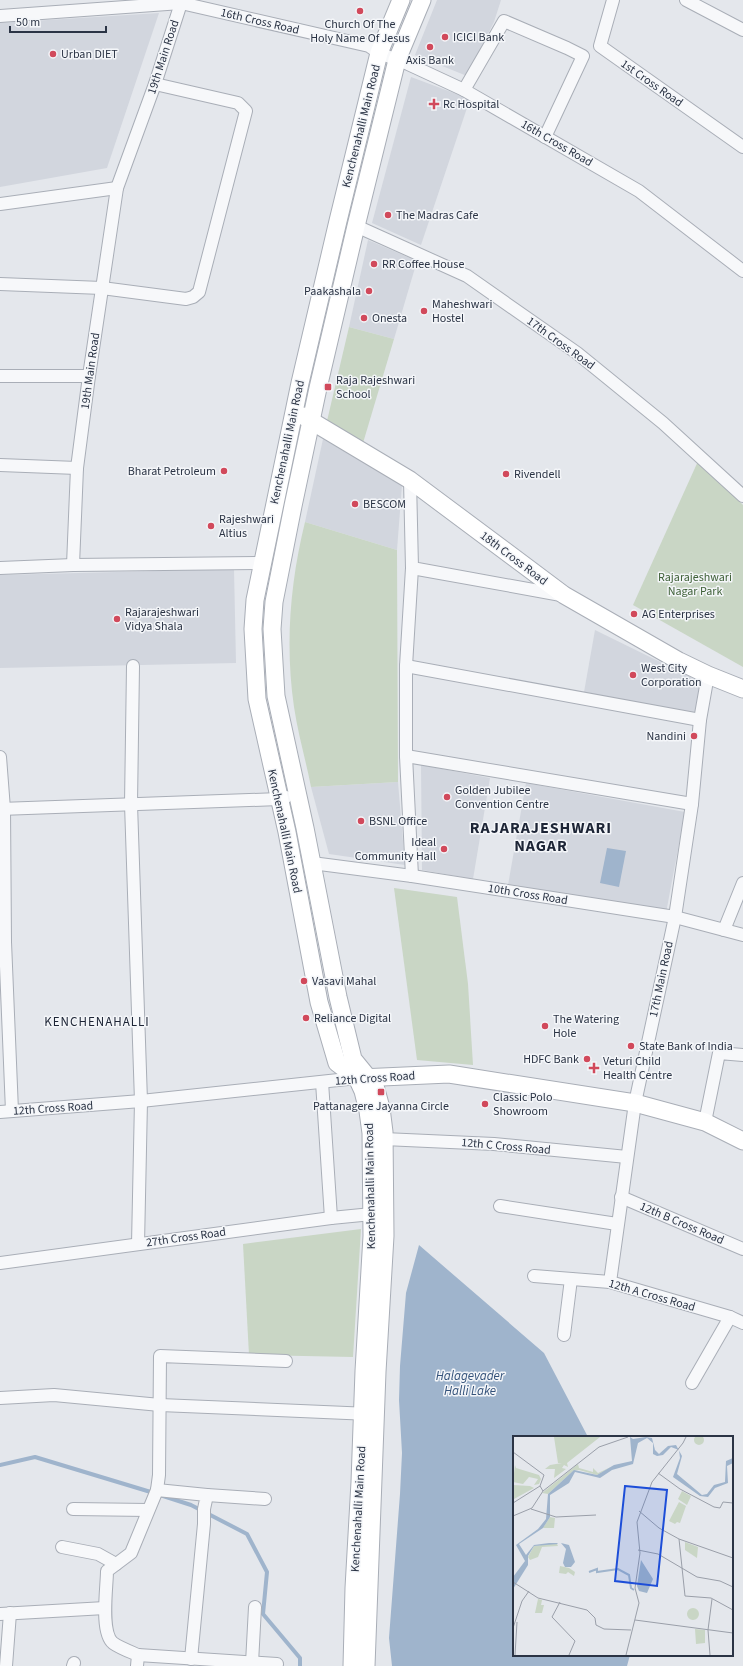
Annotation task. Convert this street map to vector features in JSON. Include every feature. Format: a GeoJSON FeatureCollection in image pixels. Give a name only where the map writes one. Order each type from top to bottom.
{"type":"FeatureCollection","features":[{"type":"Feature","properties":{"kind":"main road","name":"Kenchenahalli Main Road"},"geometry":{"type":"LineString","coordinates":[[352,1666],[354,1588],[385,1236],[384,1139],[379,1097],[375,1086],[337,1063],[319,1002],[279,799],[257,699],[253,629],[255,600],[262,563],[294,411],[334,237],[379,53],[401,0]]}},
{"type":"Feature","properties":{"kind":"main road","name":"Kenchenahalli Main Road"},"geometry":{"type":"LineString","coordinates":[[366,1666],[372,1214],[371,1133],[362,1078],[353,1059],[338,997],[298,794],[276,696],[272,629],[274,602],[311,421],[356,226],[397,60],[422,0]]}},
{"type":"Feature","properties":{"kind":"main road","name":"18th Cross Road"},"geometry":{"type":"LineString","coordinates":[[294,411],[410,480],[564,595],[678,661],[743,690]]}},
{"type":"Feature","properties":{"kind":"main road","name":"12th Cross Road"},"geometry":{"type":"LineString","coordinates":[[362,1078],[449,1074],[635,1103],[705,1122],[743,1140]]}},
{"type":"Feature","properties":{"kind":"street","name":"1st Cross Road"},"geometry":{"type":"LineString","coordinates":[[613,0],[600,46],[743,147]]}},
{"type":"Feature","properties":{"kind":"street"},"geometry":{"type":"LineString","coordinates":[[686,0],[743,30]]}},
{"type":"Feature","properties":{"kind":"street","name":"16th Cross Road"},"geometry":{"type":"LineString","coordinates":[[0,16],[181,2],[369,46],[379,53],[464,90],[638,191],[743,271]]}},
{"type":"Feature","properties":{"kind":"street","name":"19th Main Road"},"geometry":{"type":"LineString","coordinates":[[73,565],[77,468],[117,188],[156,84],[181,2]]}},
{"type":"Feature","properties":{"kind":"street"},"geometry":{"type":"LineString","coordinates":[[464,90],[504,21],[583,56],[545,137]]}},
{"type":"Feature","properties":{"kind":"street"},"geometry":{"type":"LineString","coordinates":[[0,284],[102,288],[186,299],[193,297],[199,292],[246,111],[238,103],[156,84]]}},
{"type":"Feature","properties":{"kind":"street"},"geometry":{"type":"LineString","coordinates":[[0,204],[117,188]]}},
{"type":"Feature","properties":{"kind":"street","name":"17th Cross Road"},"geometry":{"type":"LineString","coordinates":[[356,226],[467,276],[480,285],[577,353],[662,423],[743,496]]}},
{"type":"Feature","properties":{"kind":"street"},"geometry":{"type":"LineString","coordinates":[[0,376],[89,376]]}},
{"type":"Feature","properties":{"kind":"street"},"geometry":{"type":"LineString","coordinates":[[0,465],[77,468]]}},
{"type":"Feature","properties":{"kind":"street"},"geometry":{"type":"LineString","coordinates":[[410,480],[412,568],[406,666],[406,756],[412,876]]}},
{"type":"Feature","properties":{"kind":"street"},"geometry":{"type":"LineString","coordinates":[[0,568],[73,565],[262,563]]}},
{"type":"Feature","properties":{"kind":"street"},"geometry":{"type":"LineString","coordinates":[[412,568],[564,595]]}},
{"type":"Feature","properties":{"kind":"street"},"geometry":{"type":"LineString","coordinates":[[133,666],[131,804],[141,1101],[138,1244]]}},
{"type":"Feature","properties":{"kind":"street"},"geometry":{"type":"LineString","coordinates":[[406,666],[700,720]]}},
{"type":"Feature","properties":{"kind":"street","name":"17th Main Road"},"geometry":{"type":"LineString","coordinates":[[610,1282],[635,1103],[675,917],[692,804],[700,720],[708,675]]}},
{"type":"Feature","properties":{"kind":"street"},"geometry":{"type":"LineString","coordinates":[[406,756],[692,804]]}},
{"type":"Feature","properties":{"kind":"street"},"geometry":{"type":"LineString","coordinates":[[0,757],[6,1111]]}},
{"type":"Feature","properties":{"kind":"street"},"geometry":{"type":"LineString","coordinates":[[2,809],[279,799],[298,794]]}},
{"type":"Feature","properties":{"kind":"street","name":"10th Cross Road"},"geometry":{"type":"LineString","coordinates":[[312,863],[412,876],[675,917],[743,935]]}},
{"type":"Feature","properties":{"kind":"street"},"geometry":{"type":"LineString","coordinates":[[724,930],[743,883]]}},
{"type":"Feature","properties":{"kind":"street"},"geometry":{"type":"LineString","coordinates":[[705,1122],[719,1053],[743,1055]]}},
{"type":"Feature","properties":{"kind":"street","name":"12th Cross Road"},"geometry":{"type":"LineString","coordinates":[[6,1111],[141,1101],[362,1078]]}},
{"type":"Feature","properties":{"kind":"street"},"geometry":{"type":"LineString","coordinates":[[322,1082],[331,1218]]}},
{"type":"Feature","properties":{"kind":"street","name":"12th C Cross Road"},"geometry":{"type":"LineString","coordinates":[[384,1139],[494,1144],[627,1157]]}},
{"type":"Feature","properties":{"kind":"street","name":"12th B Cross Road"},"geometry":{"type":"LineString","coordinates":[[621,1197],[743,1250]]}},
{"type":"Feature","properties":{"kind":"street"},"geometry":{"type":"LineString","coordinates":[[500,1206],[617,1224]]}},
{"type":"Feature","properties":{"kind":"street","name":"27th Cross Road"},"geometry":{"type":"LineString","coordinates":[[0,1263],[331,1218],[372,1214]]}},
{"type":"Feature","properties":{"kind":"street","name":"12th A Cross Road"},"geometry":{"type":"LineString","coordinates":[[534,1276],[610,1282],[743,1322]]}},
{"type":"Feature","properties":{"kind":"street"},"geometry":{"type":"LineString","coordinates":[[564,1335],[571,1279]]}},
{"type":"Feature","properties":{"kind":"street"},"geometry":{"type":"LineString","coordinates":[[692,1382],[730,1317]]}},
{"type":"Feature","properties":{"kind":"street"},"geometry":{"type":"LineString","coordinates":[[276,1664],[194,1661],[138,1661],[112,1643],[107,1631],[105,1608],[108,1571],[131,1553],[156,1490],[159,1475],[160,1356],[286,1361]]}},
{"type":"Feature","properties":{"kind":"street"},"geometry":{"type":"LineString","coordinates":[[0,1398],[54,1395],[160,1405],[369,1414]]}},
{"type":"Feature","properties":{"kind":"street"},"geometry":{"type":"LineString","coordinates":[[156,1490],[265,1499]]}},
{"type":"Feature","properties":{"kind":"street"},"geometry":{"type":"LineString","coordinates":[[194,1661],[204,1509],[207,1495]]}},
{"type":"Feature","properties":{"kind":"street"},"geometry":{"type":"LineString","coordinates":[[73,1509],[149,1508]]}},
{"type":"Feature","properties":{"kind":"street"},"geometry":{"type":"LineString","coordinates":[[62,1547],[98,1554],[116,1564]]}},
{"type":"Feature","properties":{"kind":"street"},"geometry":{"type":"LineString","coordinates":[[255,1607],[257,1664]]}},
{"type":"Feature","properties":{"kind":"street"},"geometry":{"type":"LineString","coordinates":[[6,1666],[5,1614],[105,1608]]}},
{"type":"Feature","properties":{"kind":"shaded area"},"geometry":{"type":"Polygon","coordinates":[[[437,0],[501,0],[494,22],[467,76],[415,55],[437,0]]]}},
{"type":"Feature","properties":{"kind":"shaded area"},"geometry":{"type":"Polygon","coordinates":[[[159,13],[107,168],[0,187],[0,23],[159,13]]]}},
{"type":"Feature","properties":{"kind":"shaded area"},"geometry":{"type":"Polygon","coordinates":[[[411,77],[470,99],[421,245],[372,223],[411,77]]]}},
{"type":"Feature","properties":{"kind":"shaded area"},"geometry":{"type":"Polygon","coordinates":[[[368,240],[417,261],[394,339],[349,327],[368,240]]]}},
{"type":"Feature","properties":{"kind":"shaded area","name":"BESCOM"},"geometry":{"type":"Polygon","coordinates":[[[323,439],[402,485],[397,550],[305,522],[323,439]]]}},
{"type":"Feature","properties":{"kind":"shaded area","name":"Rajarajeshwari Vidya Shala"},"geometry":{"type":"Polygon","coordinates":[[[234,569],[236,663],[0,668],[0,575],[234,569]]]}},
{"type":"Feature","properties":{"kind":"shaded area"},"geometry":{"type":"Polygon","coordinates":[[[595,630],[701,682],[695,713],[584,692],[595,630]]]}},
{"type":"Feature","properties":{"kind":"shaded area"},"geometry":{"type":"Polygon","coordinates":[[[421,765],[490,778],[473,879],[422,870],[421,765]]]}},
{"type":"Feature","properties":{"kind":"shaded area","name":"BSNL Office"},"geometry":{"type":"Polygon","coordinates":[[[398,782],[405,865],[329,854],[311,787],[398,782]]]}},
{"type":"Feature","properties":{"kind":"shaded area"},"geometry":{"type":"Polygon","coordinates":[[[526,783],[685,812],[666,913],[508,885],[526,783]]]}},
{"type":"Feature","properties":{"kind":"green space"},"geometry":{"type":"Polygon","coordinates":[[[349,327],[394,339],[363,443],[327,421],[349,327]]]}},
{"type":"Feature","properties":{"kind":"green space","name":"Rajarajeshwari Nagar Park"},"geometry":{"type":"Polygon","coordinates":[[[699,459],[743,505],[743,667],[633,605],[699,459]]]}},
{"type":"Feature","properties":{"kind":"green space"},"geometry":{"type":"Polygon","coordinates":[[[305,522],[397,550],[398,782],[311,787],[294,707],[290,661],[290,614],[296,568],[305,522]]]}},
{"type":"Feature","properties":{"kind":"green space"},"geometry":{"type":"Polygon","coordinates":[[[394,888],[457,897],[468,984],[473,1065],[417,1060],[394,888]]]}},
{"type":"Feature","properties":{"kind":"green space"},"geometry":{"type":"Polygon","coordinates":[[[361,1229],[353,1357],[249,1355],[243,1244],[361,1229]]]}},
{"type":"Feature","properties":{"kind":"water"},"geometry":{"type":"Polygon","coordinates":[[[607,848],[626,851],[619,887],[600,883],[607,848]]]}},
{"type":"Feature","properties":{"kind":"water","name":"Halagevader Halli Lake"},"geometry":{"type":"Polygon","coordinates":[[[419,1245],[544,1353],[587,1436],[513,1436],[513,1656],[630,1656],[627,1666],[392,1666],[389,1638],[400,1494],[402,1453],[399,1400],[400,1366],[406,1293],[419,1245]]]}},
{"type":"Feature","properties":{"kind":"waterway"},"geometry":{"type":"LineString","coordinates":[[0,1465],[35,1457],[154,1493]]}},
{"type":"Feature","properties":{"kind":"waterway"},"geometry":{"type":"LineString","coordinates":[[160,1495],[191,1505],[247,1534],[267,1572],[263,1614],[300,1658],[300,1666]]}},
{"type":"Feature","properties":{"kind":"place","name":"Church Of The Holy Name Of Jesus"},"geometry":{"type":"Point","coordinates":[360,11]}},
{"type":"Feature","properties":{"kind":"place","name":"ICICI Bank"},"geometry":{"type":"Point","coordinates":[445,37]}},
{"type":"Feature","properties":{"kind":"place","name":"Axis Bank"},"geometry":{"type":"Point","coordinates":[430,47]}},
{"type":"Feature","properties":{"kind":"place","name":"Urban DIET"},"geometry":{"type":"Point","coordinates":[53,54]}},
{"type":"Feature","properties":{"kind":"place","name":"Rc Hospital"},"geometry":{"type":"Point","coordinates":[434,104]}},
{"type":"Feature","properties":{"kind":"place","name":"The Madras Cafe"},"geometry":{"type":"Point","coordinates":[388,215]}},
{"type":"Feature","properties":{"kind":"place","name":"RR Coffee House"},"geometry":{"type":"Point","coordinates":[374,264]}},
{"type":"Feature","properties":{"kind":"place","name":"Paakashala"},"geometry":{"type":"Point","coordinates":[369,291]}},
{"type":"Feature","properties":{"kind":"place","name":"Maheshwari Hostel"},"geometry":{"type":"Point","coordinates":[424,311]}},
{"type":"Feature","properties":{"kind":"place","name":"Onesta"},"geometry":{"type":"Point","coordinates":[364,318]}},
{"type":"Feature","properties":{"kind":"place","name":"Raja Rajeshwari School"},"geometry":{"type":"Point","coordinates":[328,387]}},
{"type":"Feature","properties":{"kind":"place","name":"Bharat Petroleum"},"geometry":{"type":"Point","coordinates":[224,471]}},
{"type":"Feature","properties":{"kind":"place","name":"Rivendell"},"geometry":{"type":"Point","coordinates":[506,474]}},
{"type":"Feature","properties":{"kind":"place","name":"BESCOM"},"geometry":{"type":"Point","coordinates":[355,504]}},
{"type":"Feature","properties":{"kind":"place","name":"Rajeshwari Altius"},"geometry":{"type":"Point","coordinates":[211,526]}},
{"type":"Feature","properties":{"kind":"place","name":"AG Enterprises"},"geometry":{"type":"Point","coordinates":[634,614]}},
{"type":"Feature","properties":{"kind":"place","name":"Rajarajeshwari Vidya Shala"},"geometry":{"type":"Point","coordinates":[117,619]}},
{"type":"Feature","properties":{"kind":"place","name":"West City Corporation"},"geometry":{"type":"Point","coordinates":[633,675]}},
{"type":"Feature","properties":{"kind":"place","name":"Nandini"},"geometry":{"type":"Point","coordinates":[694,736]}},
{"type":"Feature","properties":{"kind":"place","name":"Golden Jubilee Convention Centre"},"geometry":{"type":"Point","coordinates":[447,797]}},
{"type":"Feature","properties":{"kind":"place","name":"BSNL Office"},"geometry":{"type":"Point","coordinates":[361,821]}},
{"type":"Feature","properties":{"kind":"place","name":"Ideal Community Hall"},"geometry":{"type":"Point","coordinates":[444,849]}},
{"type":"Feature","properties":{"kind":"place","name":"Vasavi Mahal"},"geometry":{"type":"Point","coordinates":[304,981]}},
{"type":"Feature","properties":{"kind":"place","name":"Reliance Digital"},"geometry":{"type":"Point","coordinates":[306,1018]}},
{"type":"Feature","properties":{"kind":"place","name":"The Watering Hole"},"geometry":{"type":"Point","coordinates":[545,1026]}},
{"type":"Feature","properties":{"kind":"place","name":"State Bank of India"},"geometry":{"type":"Point","coordinates":[631,1046]}},
{"type":"Feature","properties":{"kind":"place","name":"HDFC Bank"},"geometry":{"type":"Point","coordinates":[587,1059]}},
{"type":"Feature","properties":{"kind":"place","name":"Veturi Child Health Centre"},"geometry":{"type":"Point","coordinates":[594,1068]}},
{"type":"Feature","properties":{"kind":"place","name":"Pattanagere Jayanna Circle"},"geometry":{"type":"Point","coordinates":[381,1092]}},
{"type":"Feature","properties":{"kind":"place","name":"Classic Polo Showroom"},"geometry":{"type":"Point","coordinates":[485,1104]}},
{"type":"Feature","properties":{"kind":"district","name":"RAJARAJESHWARI NAGAR"},"geometry":{"type":"Point","coordinates":[541,836]}},
{"type":"Feature","properties":{"kind":"district","name":"KENCHENAHALLI"},"geometry":{"type":"Point","coordinates":[97,1021]}}]}
